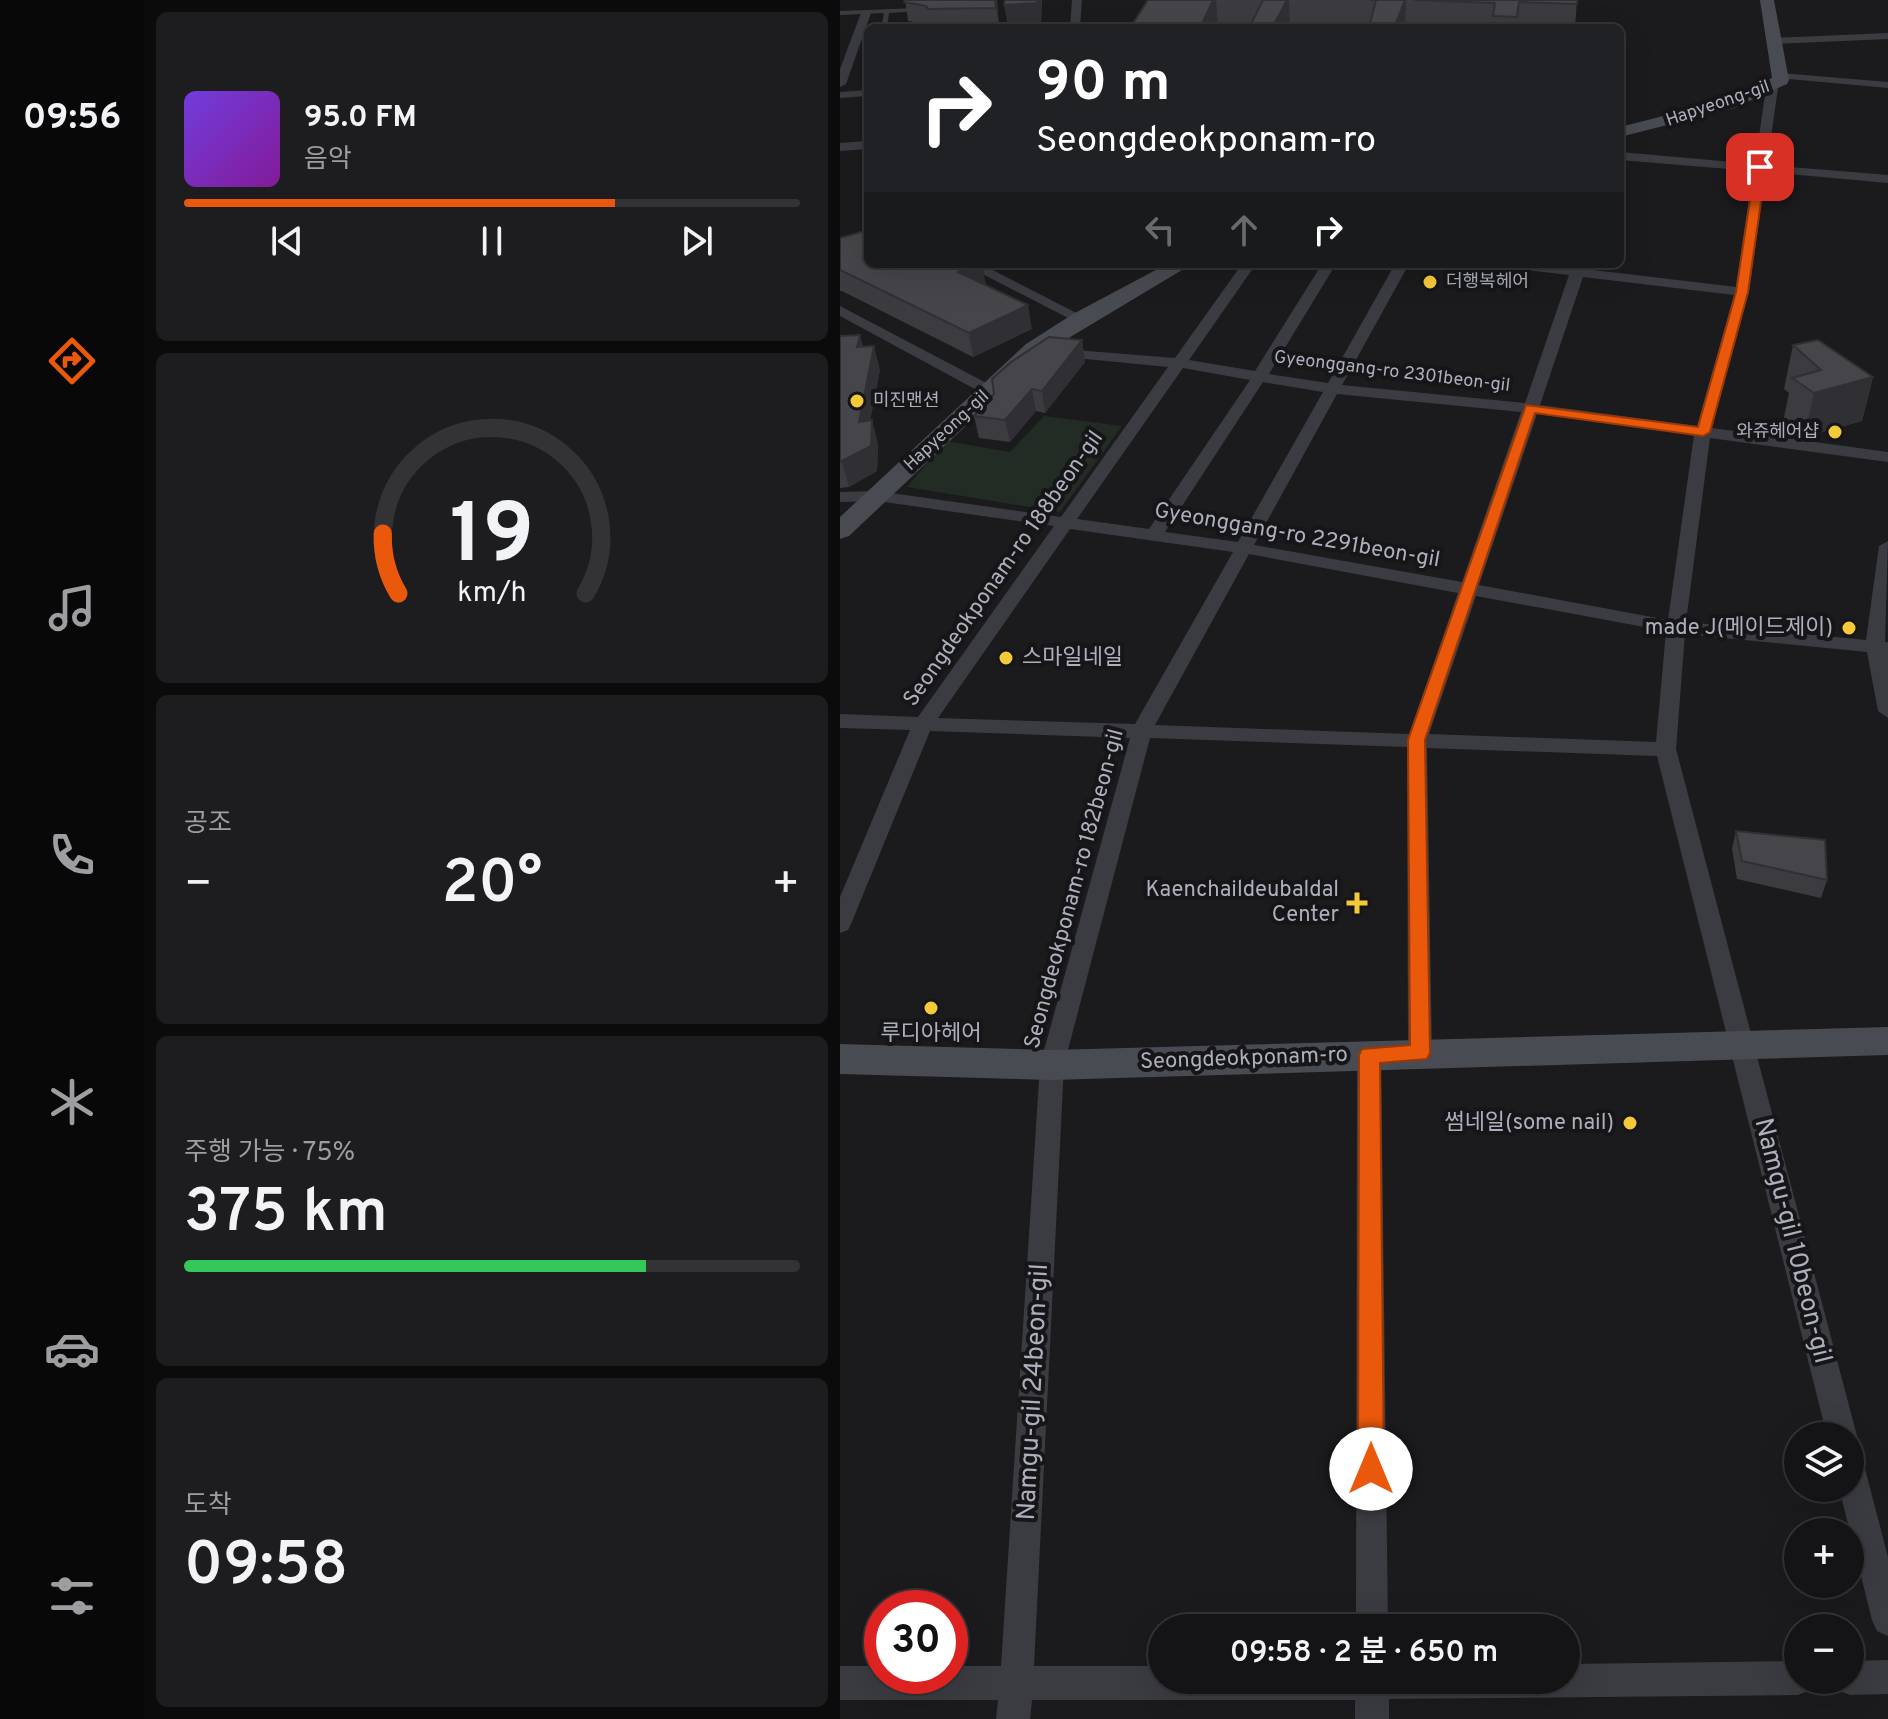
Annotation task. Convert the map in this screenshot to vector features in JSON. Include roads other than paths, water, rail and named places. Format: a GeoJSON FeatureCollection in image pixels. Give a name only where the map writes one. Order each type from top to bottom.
{"type":"FeatureCollection","features":[{"type":"Feature","properties":{"kind":"street"},"geometry":{"type":"LineString","coordinates":[[1075,24],[1077,0]]}},
{"type":"Feature","properties":{"kind":"street","name":"Hapyeong-gil"},"geometry":{"type":"LineString","coordinates":[[1624,135],[1776,82],[1775,41],[1767,0]]}},
{"type":"Feature","properties":{"kind":"street"},"geometry":{"type":"LineString","coordinates":[[840,84],[866,13]]}},
{"type":"Feature","properties":{"kind":"street"},"geometry":{"type":"LineString","coordinates":[[1775,41],[1888,36]]}},
{"type":"Feature","properties":{"kind":"street"},"geometry":{"type":"LineString","coordinates":[[854,50],[864,49]]}},
{"type":"Feature","properties":{"kind":"street"},"geometry":{"type":"LineString","coordinates":[[1776,82],[1888,85]]}},
{"type":"Feature","properties":{"kind":"street","name":"Namgu-gil 10beon-gil"},"geometry":{"type":"LineString","coordinates":[[1776,82],[1742,292],[1703,432],[1676,627],[1666,749],[1838,1422]]}},
{"type":"Feature","properties":{"kind":"street"},"geometry":{"type":"LineString","coordinates":[[840,95],[864,93]]}},
{"type":"Feature","properties":{"kind":"street"},"geometry":{"type":"LineString","coordinates":[[840,147],[864,145]]}},
{"type":"Feature","properties":{"kind":"street"},"geometry":{"type":"LineString","coordinates":[[1624,156],[1888,179]]}},
{"type":"Feature","properties":{"kind":"street"},"geometry":{"type":"LineString","coordinates":[[985,268],[1081,319]]}},
{"type":"Feature","properties":{"kind":"street","name":"Hapyeong-gil"},"geometry":{"type":"LineString","coordinates":[[840,531],[1034,349],[1081,319],[1175,268]]}},
{"type":"Feature","properties":{"kind":"street","name":"Seongdeokponam-ro 188beon-gil"},"geometry":{"type":"LineString","coordinates":[[840,924],[923,724],[1246,268]]}},
{"type":"Feature","properties":{"kind":"street"},"geometry":{"type":"LineString","coordinates":[[1154,535],[1259,377],[1327,268]]}},
{"type":"Feature","properties":{"kind":"street","name":"Seongdeokponam-ro 182beon-gil"},"geometry":{"type":"LineString","coordinates":[[1052,1065],[1142,730],[1400,268]]}},
{"type":"Feature","properties":{"kind":"street"},"geometry":{"type":"LineString","coordinates":[[1420,1053],[1417,740],[1578,268],[1742,292]]}},
{"type":"Feature","properties":{"kind":"street"},"geometry":{"type":"LineString","coordinates":[[840,310],[990,391]]}},
{"type":"Feature","properties":{"kind":"street","name":"Gyeonggang-ro 2301beon-gil"},"geometry":{"type":"LineString","coordinates":[[1034,349],[1178,363],[1333,389],[1530,408],[1888,457]]}},
{"type":"Feature","properties":{"kind":"street","name":"Gyeonggang-ro 2291beon-gil"},"geometry":{"type":"LineString","coordinates":[[840,497],[877,496],[1244,548],[1676,627],[1881,647]]}},
{"type":"Feature","properties":{"kind":"street"},"geometry":{"type":"LineString","coordinates":[[1888,546],[1881,647],[1888,711]]}},
{"type":"Feature","properties":{"kind":"street"},"geometry":{"type":"LineString","coordinates":[[840,721],[1666,749]]}},
{"type":"Feature","properties":{"kind":"street","name":"Seongdeokponam-ro"},"geometry":{"type":"LineString","coordinates":[[840,1059],[1052,1065],[1888,1041]]}},
{"type":"Feature","properties":{"kind":"street"},"geometry":{"type":"LineString","coordinates":[[1369,1055],[1372,1614]]}},
{"type":"Feature","properties":{"kind":"street","name":"Namgu-gil 24beon-gil"},"geometry":{"type":"LineString","coordinates":[[1013,1719],[1052,1065]]}},
{"type":"Feature","properties":{"kind":"street"},"geometry":{"type":"LineString","coordinates":[[1858,1502],[1888,1620]]}},
{"type":"Feature","properties":{"kind":"street"},"geometry":{"type":"LineString","coordinates":[[1864,1678],[1888,1677]]}},
{"type":"Feature","properties":{"kind":"street"},"geometry":{"type":"LineString","coordinates":[[1580,1680],[1784,1678]]}},
{"type":"Feature","properties":{"kind":"street"},"geometry":{"type":"LineString","coordinates":[[840,1683],[1148,1683]]}},
{"type":"Feature","properties":{"kind":"street"},"geometry":{"type":"LineString","coordinates":[[1372,1694],[1372,1719]]}},
{"type":"Feature","properties":{"kind":"lane"},"geometry":{"type":"LineString","coordinates":[[840,13],[932,9]]}},
{"type":"Feature","properties":{"kind":"lane"},"geometry":{"type":"LineString","coordinates":[[885,24],[887,12]]}},
{"type":"Feature","properties":{"kind":"place","name":"더행복헤어"},"geometry":{"type":"Point","coordinates":[1430,282]}},
{"type":"Feature","properties":{"kind":"place","name":"미진맨션"},"geometry":{"type":"Point","coordinates":[857,401]}},
{"type":"Feature","properties":{"kind":"place","name":"와쥬헤어샵"},"geometry":{"type":"Point","coordinates":[1835,432]}},
{"type":"Feature","properties":{"kind":"place","name":"made J(메이드제이)"},"geometry":{"type":"Point","coordinates":[1849,628]}},
{"type":"Feature","properties":{"kind":"place","name":"스마일네일"},"geometry":{"type":"Point","coordinates":[1006,658]}},
{"type":"Feature","properties":{"kind":"place","name":"Kaenchaildeubaldal Center"},"geometry":{"type":"Point","coordinates":[1357,903]}},
{"type":"Feature","properties":{"kind":"place","name":"루디아헤어"},"geometry":{"type":"Point","coordinates":[931,1008]}},
{"type":"Feature","properties":{"kind":"place","name":"썸네일(some nail)"},"geometry":{"type":"Point","coordinates":[1630,1123]}}]}
